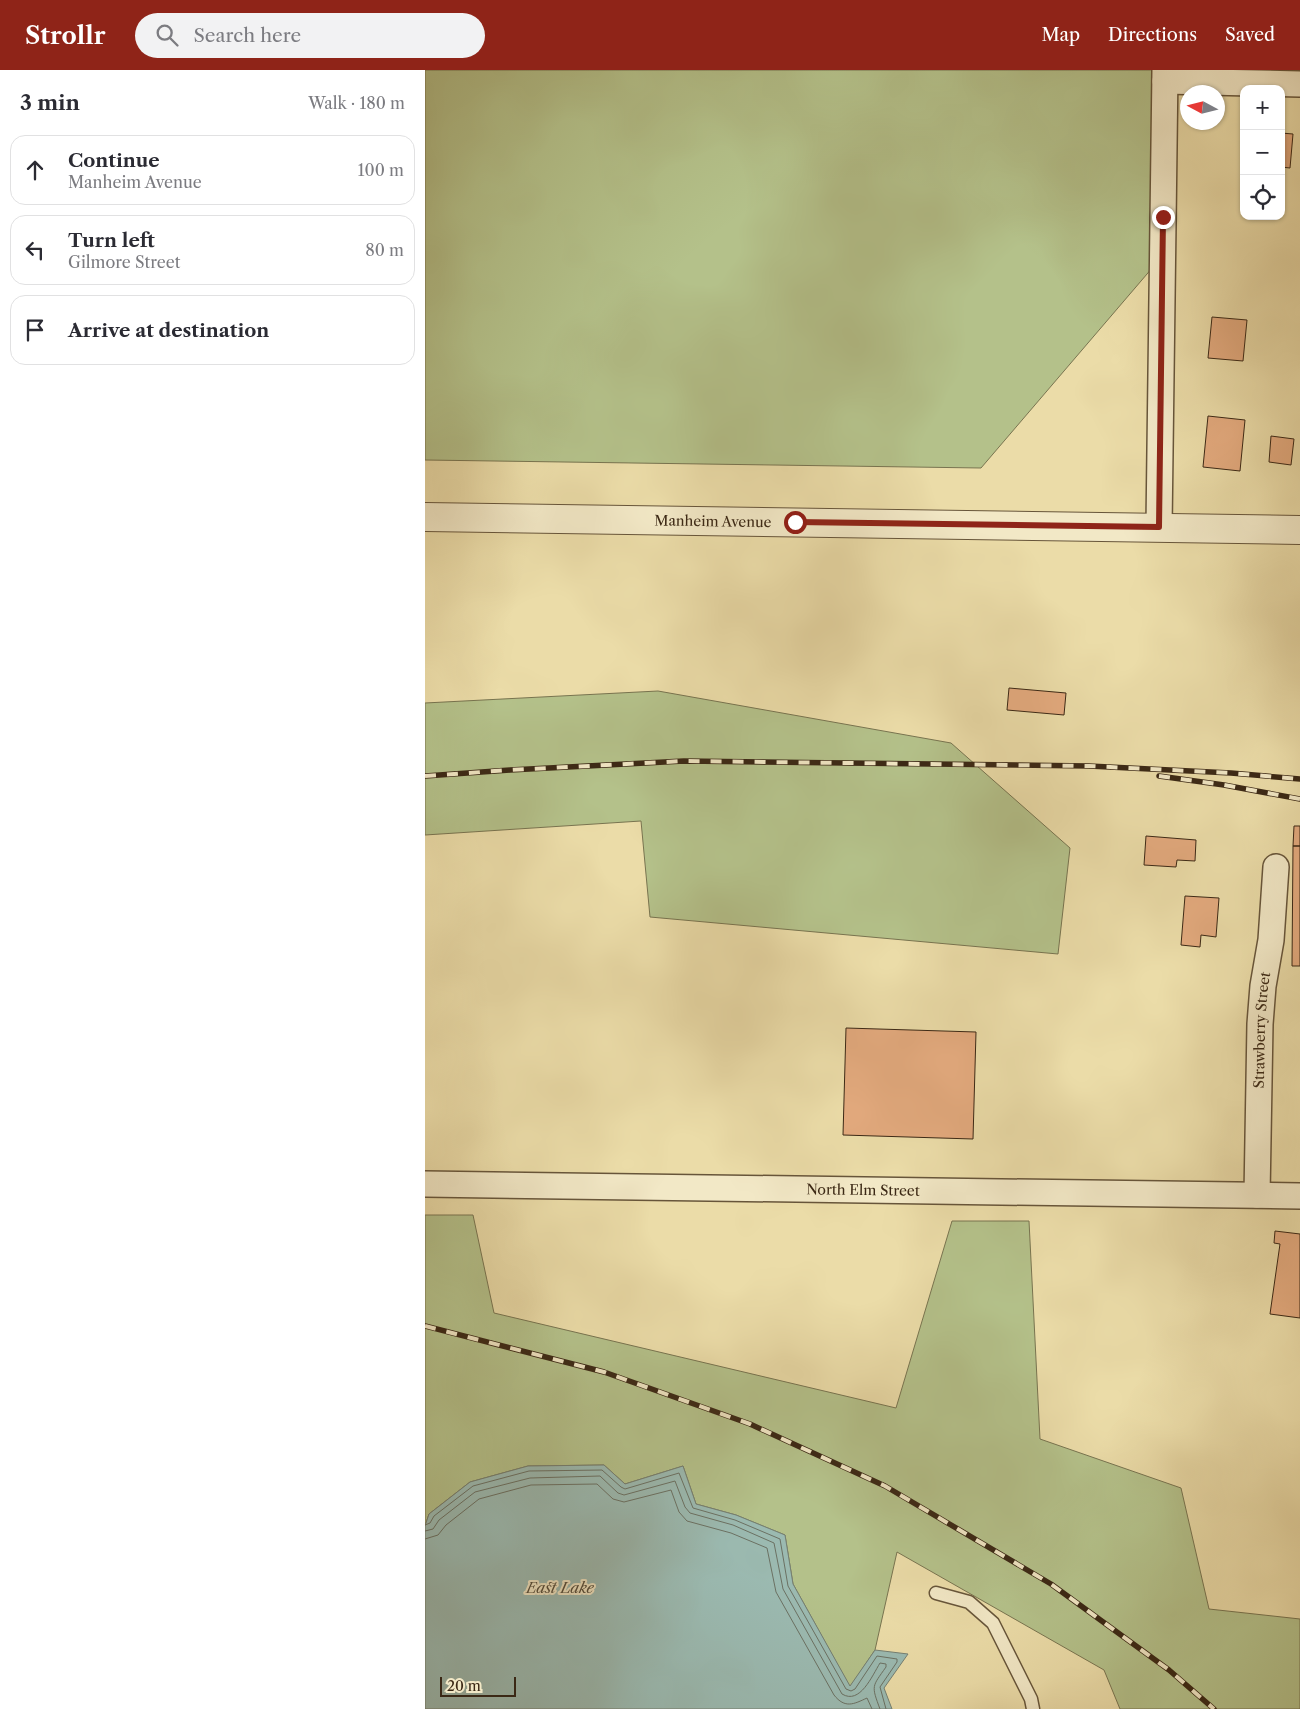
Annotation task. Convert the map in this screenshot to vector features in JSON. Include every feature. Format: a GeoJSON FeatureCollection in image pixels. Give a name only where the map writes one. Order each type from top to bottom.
{"type":"FeatureCollection","features":[{"type":"Feature","properties":{"kind":"street"},"geometry":{"type":"LineString","coordinates":[[1159,527],[1165,76],[1300,84]]}},
{"type":"Feature","properties":{"kind":"street","name":"Manheim Avenue"},"geometry":{"type":"LineString","coordinates":[[425,517],[1300,530]]}},
{"type":"Feature","properties":{"kind":"street","name":"Strawberry Street"},"geometry":{"type":"LineString","coordinates":[[1257,1195],[1260,1024],[1263,986],[1271,940],[1276,867]]}},
{"type":"Feature","properties":{"kind":"street","name":"North Elm Street"},"geometry":{"type":"LineString","coordinates":[[425,1184],[1300,1196]]}},
{"type":"Feature","properties":{"kind":"lane"},"geometry":{"type":"LineString","coordinates":[[936,1592],[969,1602],[993,1623],[1031,1699],[1033,1709]]}},
{"type":"Feature","properties":{"kind":"green space"},"geometry":{"type":"Polygon","coordinates":[[[425,70],[1162,70],[1159,260],[981,468],[425,460],[425,70]]]}},
{"type":"Feature","properties":{"kind":"green space"},"geometry":{"type":"Polygon","coordinates":[[[658,691],[951,743],[1070,848],[1058,954],[650,917],[641,821],[425,835],[425,703],[658,691]]]}},
{"type":"Feature","properties":{"kind":"green space"},"geometry":{"type":"Polygon","coordinates":[[[425,1215],[473,1215],[494,1313],[896,1408],[952,1221],[1029,1221],[1040,1439],[1181,1488],[1209,1609],[1300,1619],[1300,1709],[1120,1709],[1104,1670],[897,1552],[875,1650],[850,1687],[793,1584],[785,1535],[736,1515],[696,1504],[683,1466],[625,1484],[604,1465],[528,1466],[470,1482],[429,1514],[425,1526],[425,1215]]]}},
{"type":"Feature","properties":{"kind":"water","name":"East Lake"},"geometry":{"type":"Polygon","coordinates":[[[604,1465],[625,1484],[683,1466],[696,1504],[736,1515],[785,1535],[793,1584],[850,1686],[875,1650],[908,1654],[884,1688],[892,1709],[425,1709],[425,1526],[429,1514],[470,1482],[528,1466],[604,1465]]]}},
{"type":"Feature","properties":{"kind":"building"},"geometry":{"type":"Polygon","coordinates":[[[1285,133],[1293,134],[1290,168],[1285,167],[1285,133]]]}},
{"type":"Feature","properties":{"kind":"building"},"geometry":{"type":"Polygon","coordinates":[[[1212,317],[1247,320],[1243,361],[1208,358],[1212,317]]]}},
{"type":"Feature","properties":{"kind":"building"},"geometry":{"type":"Polygon","coordinates":[[[1208,416],[1245,420],[1240,471],[1203,467],[1208,416]]]}},
{"type":"Feature","properties":{"kind":"building"},"geometry":{"type":"Polygon","coordinates":[[[1271,436],[1294,439],[1291,465],[1269,462],[1271,436]]]}},
{"type":"Feature","properties":{"kind":"building"},"geometry":{"type":"Polygon","coordinates":[[[1009,688],[1066,693],[1064,715],[1007,710],[1009,688]]]}},
{"type":"Feature","properties":{"kind":"building"},"geometry":{"type":"Polygon","coordinates":[[[1294,826],[1300,826],[1300,846],[1293,846],[1294,826]]]}},
{"type":"Feature","properties":{"kind":"building"},"geometry":{"type":"Polygon","coordinates":[[[1146,836],[1196,840],[1195,861],[1177,860],[1176,867],[1144,865],[1146,836]]]}},
{"type":"Feature","properties":{"kind":"building"},"geometry":{"type":"Polygon","coordinates":[[[1293,846],[1300,846],[1300,966],[1292,966],[1293,846]]]}},
{"type":"Feature","properties":{"kind":"building"},"geometry":{"type":"Polygon","coordinates":[[[1185,896],[1219,898],[1216,937],[1201,935],[1200,947],[1181,945],[1185,896]]]}},
{"type":"Feature","properties":{"kind":"building"},"geometry":{"type":"Polygon","coordinates":[[[846,1028],[976,1032],[973,1139],[843,1135],[846,1028]]]}},
{"type":"Feature","properties":{"kind":"building"},"geometry":{"type":"Polygon","coordinates":[[[1275,1231],[1300,1234],[1300,1318],[1270,1314],[1280,1244],[1274,1243],[1275,1231]]]}},
{"type":"Feature","properties":{"kind":"railway"},"geometry":{"type":"LineString","coordinates":[[425,776],[684,761],[1089,766],[1231,773],[1300,779]]}},
{"type":"Feature","properties":{"kind":"railway"},"geometry":{"type":"LineString","coordinates":[[1159,776],[1224,785],[1300,799]]}},
{"type":"Feature","properties":{"kind":"railway"},"geometry":{"type":"LineString","coordinates":[[425,1326],[604,1372],[750,1424],[885,1486],[1051,1584],[1169,1670],[1214,1709]]}},
{"type":"Feature","properties":{"kind":"route"},"geometry":{"type":"LineString","coordinates":[[795,522],[1159,527],[1163,217]]}}]}
